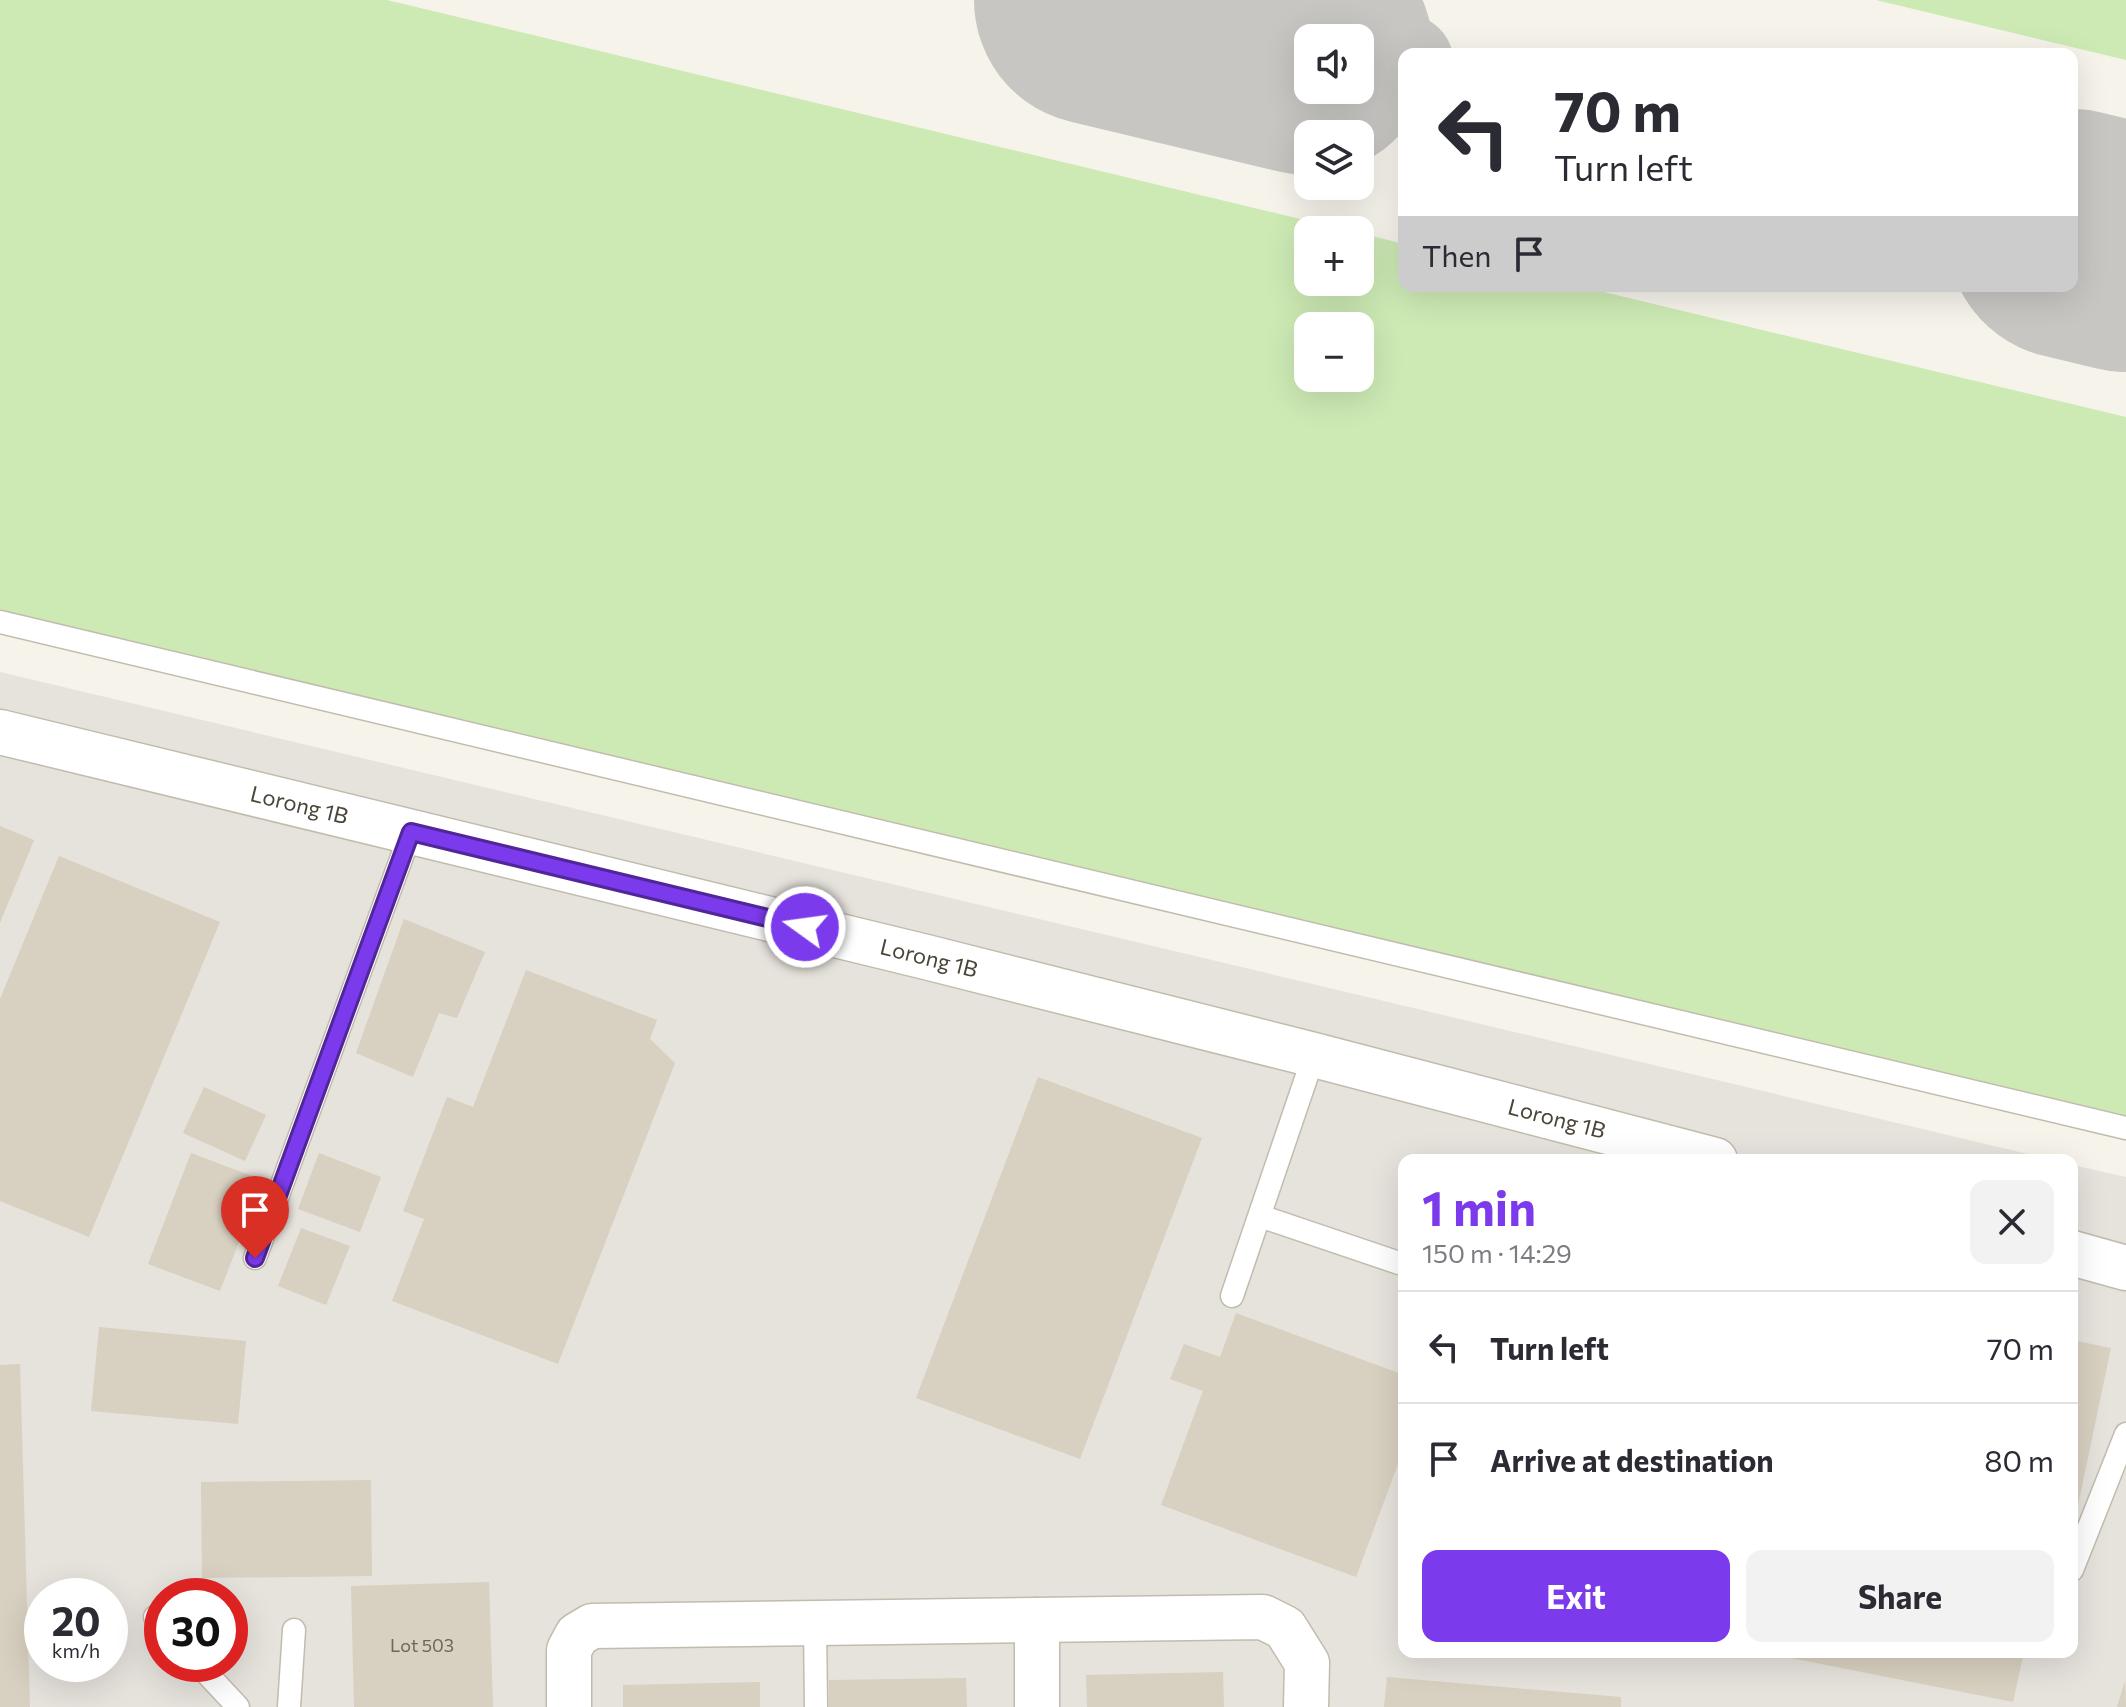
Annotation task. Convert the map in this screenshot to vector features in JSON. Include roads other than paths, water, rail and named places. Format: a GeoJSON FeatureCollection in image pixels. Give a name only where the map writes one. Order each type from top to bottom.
{"type":"FeatureCollection","features":[{"type":"Feature","properties":{"kind":"street","name":"Lorong 1B"},"geometry":{"type":"LineString","coordinates":[[0,732],[911,953],[1692,1154]]}},
{"type":"Feature","properties":{"kind":"street"},"geometry":{"type":"LineString","coordinates":[[2078,1255],[2126,1268]]}},
{"type":"Feature","properties":{"kind":"street"},"geometry":{"type":"LineString","coordinates":[[569,1707],[569,1650],[577,1635],[592,1626],[1263,1617],[1285,1628],[1307,1663],[1306,1707]]}},
{"type":"Feature","properties":{"kind":"street"},"geometry":{"type":"LineString","coordinates":[[1037,1620],[1037,1707]]}},
{"type":"Feature","properties":{"kind":"lane"},"geometry":{"type":"LineString","coordinates":[[0,622],[2126,1128]]}},
{"type":"Feature","properties":{"kind":"lane"},"geometry":{"type":"LineString","coordinates":[[255,1258],[411,832]]}},
{"type":"Feature","properties":{"kind":"lane"},"geometry":{"type":"LineString","coordinates":[[1232,1296],[1314,1055]]}},
{"type":"Feature","properties":{"kind":"lane"},"geometry":{"type":"LineString","coordinates":[[1260,1216],[1398,1263]]}},
{"type":"Feature","properties":{"kind":"lane"},"geometry":{"type":"LineString","coordinates":[[2078,1555],[2126,1434]]}},
{"type":"Feature","properties":{"kind":"lane"},"geometry":{"type":"LineString","coordinates":[[815,1623],[816,1707]]}},
{"type":"Feature","properties":{"kind":"lane"},"geometry":{"type":"LineString","coordinates":[[289,1707],[294,1630]]}},
{"type":"Feature","properties":{"kind":"lane"},"geometry":{"type":"LineString","coordinates":[[215,1682],[238,1707]]}}]}
